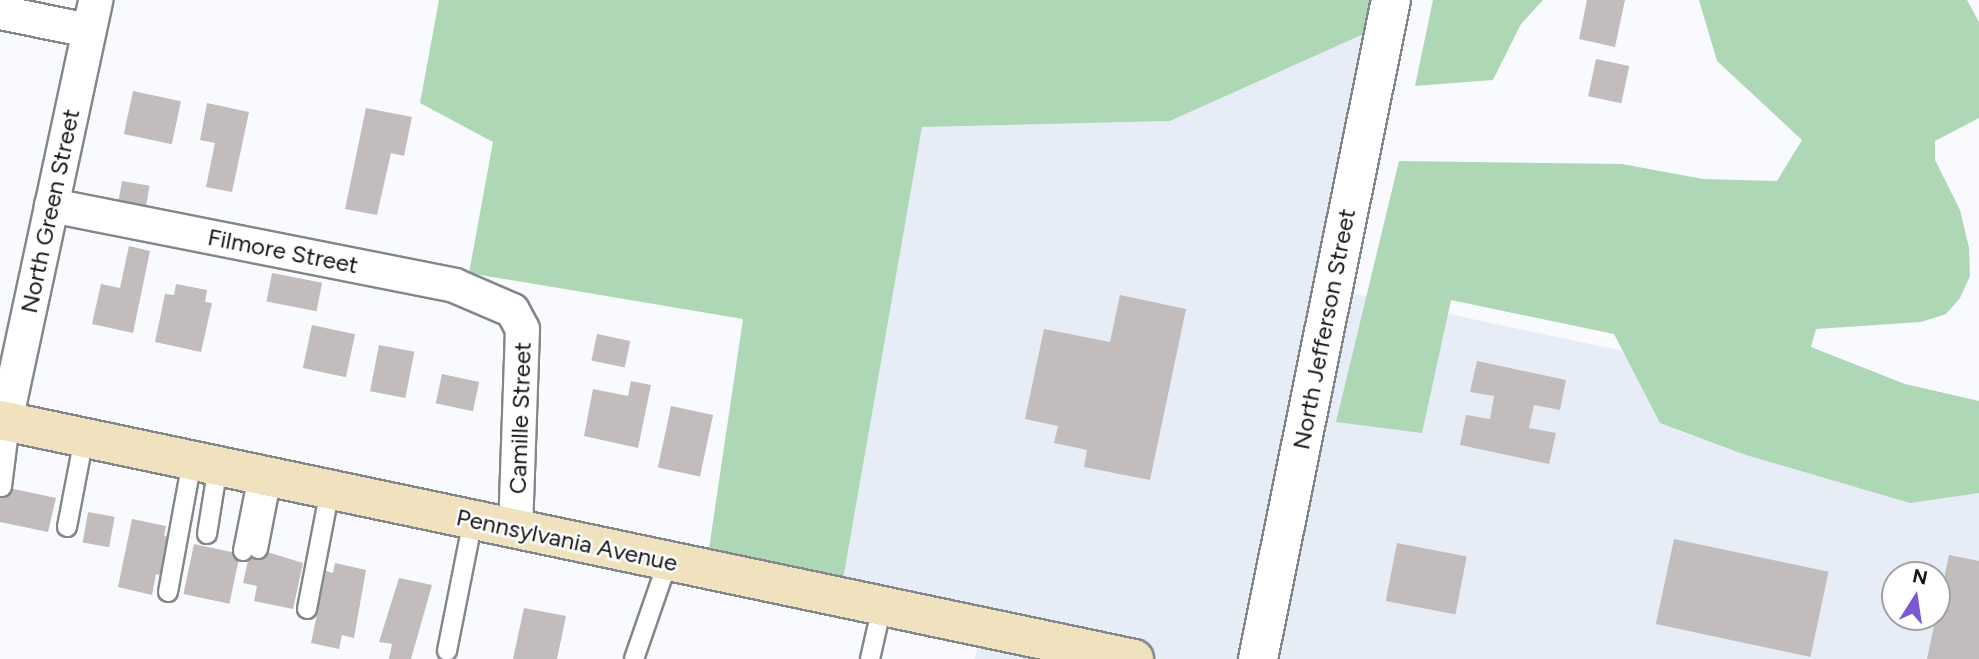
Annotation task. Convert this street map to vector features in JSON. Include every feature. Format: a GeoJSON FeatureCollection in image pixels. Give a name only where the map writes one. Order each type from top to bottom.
{"type":"FeatureCollection","features":[{"type":"Feature","properties":{"kind":"main road","name":"Pennsylvania Avenue"},"geometry":{"type":"LineString","coordinates":[[5,421],[1134,659]]}},
{"type":"Feature","properties":{"kind":"street","name":"North Jefferson Street"},"geometry":{"type":"LineString","coordinates":[[1258,659],[1391,0]]}},
{"type":"Feature","properties":{"kind":"street"},"geometry":{"type":"LineString","coordinates":[[0,12],[91,15]]}},
{"type":"Feature","properties":{"kind":"street","name":"North Green Street"},"geometry":{"type":"LineString","coordinates":[[5,421],[91,15]]}},
{"type":"Feature","properties":{"kind":"street","name":"Filmore Street"},"geometry":{"type":"LineString","coordinates":[[51,205],[454,285],[512,310]]}},
{"type":"Feature","properties":{"kind":"street","name":"Camille Street"},"geometry":{"type":"LineString","coordinates":[[512,310],[522,329],[515,529]]}},
{"type":"Feature","properties":{"kind":"lane"},"geometry":{"type":"LineString","coordinates":[[2,486],[5,421]]}},
{"type":"Feature","properties":{"kind":"lane"},"geometry":{"type":"LineString","coordinates":[[67,527],[84,438]]}},
{"type":"Feature","properties":{"kind":"lane"},"geometry":{"type":"LineString","coordinates":[[205,463],[207,534]]}},
{"type":"Feature","properties":{"kind":"lane"},"geometry":{"type":"LineString","coordinates":[[168,592],[205,463]]}},
{"type":"Feature","properties":{"kind":"lane"},"geometry":{"type":"LineString","coordinates":[[251,550],[265,476]]}},
{"type":"Feature","properties":{"kind":"lane"},"geometry":{"type":"LineString","coordinates":[[307,609],[330,489]]}},
{"type":"Feature","properties":{"kind":"lane"},"geometry":{"type":"LineString","coordinates":[[447,651],[473,520]]}},
{"type":"Feature","properties":{"kind":"lane"},"geometry":{"type":"LineString","coordinates":[[634,659],[668,561]]}},
{"type":"Feature","properties":{"kind":"lane"},"geometry":{"type":"LineString","coordinates":[[870,659],[881,606]]}},
{"type":"Feature","properties":{"kind":"shaded area"},"geometry":{"type":"Polygon","coordinates":[[[1386,24],[1332,289],[1979,427],[1979,659],[975,659],[981,627],[840,597],[922,127],[1170,121],[1386,24]]]}},
{"type":"Feature","properties":{"kind":"green space"},"geometry":{"type":"Polygon","coordinates":[[[439,0],[1391,0],[1386,24],[1170,121],[922,127],[840,597],[706,569],[743,319],[469,273],[493,142],[420,103],[439,0]]]}},
{"type":"Feature","properties":{"kind":"green space"},"geometry":{"type":"Polygon","coordinates":[[[1433,0],[1543,0],[1521,24],[1493,80],[1415,86],[1433,0]]]}},
{"type":"Feature","properties":{"kind":"green space"},"geometry":{"type":"Polygon","coordinates":[[[1699,0],[1967,0],[1979,22],[1979,118],[1935,141],[1935,160],[1960,210],[1969,248],[1970,276],[1960,298],[1946,314],[1921,322],[1816,329],[1811,347],[1905,384],[1979,401],[1979,493],[1910,503],[1746,455],[1660,423],[1614,334],[1451,300],[1422,433],[1336,422],[1399,161],[1622,164],[1703,179],[1777,181],[1802,140],[1717,61],[1699,0]]]}},
{"type":"Feature","properties":{"kind":"building"},"geometry":{"type":"Polygon","coordinates":[[[1587,0],[1625,0],[1615,47],[1579,39],[1587,0]]]}},
{"type":"Feature","properties":{"kind":"building"},"geometry":{"type":"Polygon","coordinates":[[[1596,59],[1629,66],[1621,103],[1588,96],[1596,59]]]}},
{"type":"Feature","properties":{"kind":"building"},"geometry":{"type":"Polygon","coordinates":[[[133,91],[181,101],[172,144],[124,134],[133,91]]]}},
{"type":"Feature","properties":{"kind":"building"},"geometry":{"type":"Polygon","coordinates":[[[207,103],[249,112],[232,192],[206,187],[215,143],[200,140],[207,103]]]}},
{"type":"Feature","properties":{"kind":"building"},"geometry":{"type":"Polygon","coordinates":[[[366,108],[412,117],[404,156],[391,153],[377,215],[345,209],[366,108]]]}},
{"type":"Feature","properties":{"kind":"building"},"geometry":{"type":"Polygon","coordinates":[[[122,181],[150,186],[146,207],[118,202],[122,181]]]}},
{"type":"Feature","properties":{"kind":"building"},"geometry":{"type":"Polygon","coordinates":[[[129,246],[150,251],[133,333],[92,324],[101,284],[120,288],[129,246]]]}},
{"type":"Feature","properties":{"kind":"building"},"geometry":{"type":"Polygon","coordinates":[[[272,273],[322,283],[317,311],[266,301],[272,273]]]}},
{"type":"Feature","properties":{"kind":"building"},"geometry":{"type":"Polygon","coordinates":[[[176,284],[207,290],[205,302],[212,303],[201,352],[155,342],[165,294],[174,295],[176,284]]]}},
{"type":"Feature","properties":{"kind":"building"},"geometry":{"type":"Polygon","coordinates":[[[1120,295],[1186,309],[1150,480],[1084,467],[1087,450],[1054,443],[1058,426],[1025,419],[1044,329],[1110,342],[1120,295]]]}},
{"type":"Feature","properties":{"kind":"building"},"geometry":{"type":"Polygon","coordinates":[[[312,325],[355,334],[346,377],[303,368],[312,325]]]}},
{"type":"Feature","properties":{"kind":"building"},"geometry":{"type":"Polygon","coordinates":[[[597,334],[630,341],[625,367],[591,360],[597,334]]]}},
{"type":"Feature","properties":{"kind":"building"},"geometry":{"type":"Polygon","coordinates":[[[379,345],[414,352],[405,398],[370,391],[379,345]]]}},
{"type":"Feature","properties":{"kind":"building"},"geometry":{"type":"Polygon","coordinates":[[[1477,361],[1566,380],[1560,410],[1534,405],[1529,428],[1556,433],[1549,464],[1460,445],[1466,415],[1490,419],[1494,396],[1470,392],[1477,361]]]}},
{"type":"Feature","properties":{"kind":"building"},"geometry":{"type":"Polygon","coordinates":[[[442,374],[479,382],[473,411],[436,403],[442,374]]]}},
{"type":"Feature","properties":{"kind":"building"},"geometry":{"type":"Polygon","coordinates":[[[631,381],[651,385],[638,448],[584,436],[593,389],[628,396],[631,381]]]}},
{"type":"Feature","properties":{"kind":"building"},"geometry":{"type":"Polygon","coordinates":[[[671,406],[713,415],[700,477],[658,468],[671,406]]]}},
{"type":"Feature","properties":{"kind":"building"},"geometry":{"type":"Polygon","coordinates":[[[0,486],[56,498],[48,532],[0,522],[0,486]]]}},
{"type":"Feature","properties":{"kind":"building"},"geometry":{"type":"Polygon","coordinates":[[[88,512],[115,517],[109,547],[83,543],[88,512]]]}},
{"type":"Feature","properties":{"kind":"building"},"geometry":{"type":"Polygon","coordinates":[[[132,519],[166,526],[164,536],[172,537],[164,576],[156,574],[152,595],[118,587],[132,519]]]}},
{"type":"Feature","properties":{"kind":"building"},"geometry":{"type":"Polygon","coordinates":[[[1674,539],[1829,572],[1810,657],[1656,624],[1674,539]]]}},
{"type":"Feature","properties":{"kind":"building"},"geometry":{"type":"Polygon","coordinates":[[[1397,543],[1467,557],[1455,614],[1386,601],[1397,543]]]}},
{"type":"Feature","properties":{"kind":"building"},"geometry":{"type":"Polygon","coordinates":[[[194,544],[240,554],[229,604],[183,594],[194,544]]]}},
{"type":"Feature","properties":{"kind":"building"},"geometry":{"type":"Polygon","coordinates":[[[251,547],[303,563],[293,609],[254,601],[257,586],[243,583],[251,547]]]}},
{"type":"Feature","properties":{"kind":"building"},"geometry":{"type":"Polygon","coordinates":[[[1949,555],[1979,561],[1979,659],[1927,659],[1933,631],[1951,631],[1951,561],[1948,561],[1949,555]]]}},
{"type":"Feature","properties":{"kind":"building"},"geometry":{"type":"Polygon","coordinates":[[[335,563],[366,570],[354,638],[342,635],[339,649],[311,643],[326,571],[333,573],[335,563]]]}},
{"type":"Feature","properties":{"kind":"building"},"geometry":{"type":"Polygon","coordinates":[[[399,578],[432,585],[411,659],[389,659],[392,644],[379,642],[399,578]]]}},
{"type":"Feature","properties":{"kind":"building"},"geometry":{"type":"Polygon","coordinates":[[[524,608],[566,616],[557,659],[513,659],[524,608]]]}}]}
